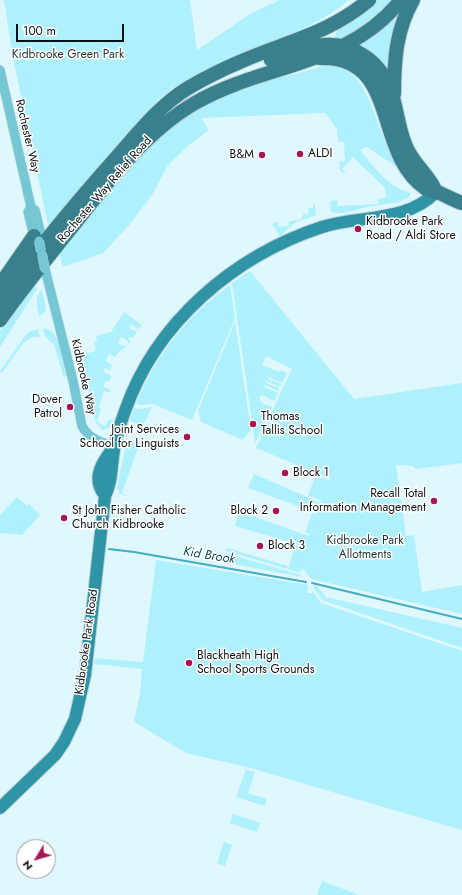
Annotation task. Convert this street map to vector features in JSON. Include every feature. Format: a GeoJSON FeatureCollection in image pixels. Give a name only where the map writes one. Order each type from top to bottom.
{"type":"FeatureCollection","features":[{"type":"Feature","properties":{"kind":"highway","name":"Rochester Way Relief Road"},"geometry":{"type":"LineString","coordinates":[[0,301],[15,280],[85,193],[138,133],[170,102],[186,89],[242,61],[325,29],[358,10],[369,0]]}},
{"type":"Feature","properties":{"kind":"highway","name":"Rochester Way Relief Road"},"geometry":{"type":"LineString","coordinates":[[0,320],[24,287],[94,200],[141,146],[176,114],[210,95],[234,84],[318,58],[343,46],[370,30],[386,18],[401,0]]}},
{"type":"Feature","properties":{"kind":"highway"},"geometry":{"type":"LineString","coordinates":[[394,102],[396,45],[405,15],[414,0]]}},
{"type":"Feature","properties":{"kind":"highway"},"geometry":{"type":"LineString","coordinates":[[217,73],[247,68],[311,47],[322,45],[343,46],[358,51],[379,69],[387,81],[405,145],[417,166],[432,182],[436,192]]}},
{"type":"Feature","properties":{"kind":"highway"},"geometry":{"type":"LineString","coordinates":[[318,58],[334,58],[344,60],[355,65],[366,74],[378,93],[392,141],[402,162],[416,180],[426,189],[462,203]]}},
{"type":"Feature","properties":{"kind":"highway"},"geometry":{"type":"LineString","coordinates":[[0,285],[36,239]]}},
{"type":"Feature","properties":{"kind":"main road","name":"Kidbrooke Park Road"},"geometry":{"type":"LineString","coordinates":[[0,808],[55,755],[64,742],[75,719],[85,675],[105,496],[103,486],[111,451],[132,392],[141,372],[154,351],[191,306],[234,271],[261,255],[311,231],[325,226],[398,213],[425,202],[436,192]]}},
{"type":"Feature","properties":{"kind":"main road"},"geometry":{"type":"LineString","coordinates":[[110,480],[115,474],[122,443],[120,427]]}},
{"type":"Feature","properties":{"kind":"main road","name":"Kidbrooke Park Road"},"geometry":{"type":"LineString","coordinates":[[105,496],[109,488],[111,451]]}},
{"type":"Feature","properties":{"kind":"street","name":"Rochester Way"},"geometry":{"type":"LineString","coordinates":[[0,70],[31,207],[35,210],[41,235],[36,239],[57,318]]}},
{"type":"Feature","properties":{"kind":"street","name":"Kidbrooke Way"},"geometry":{"type":"LineString","coordinates":[[57,318],[82,426],[85,431],[111,451]]}},
{"type":"Feature","properties":{"kind":"green space","name":"Kidbrooke Green Park"},"geometry":{"type":"Polygon","coordinates":[[[4,0],[190,0],[197,50],[250,14],[280,0],[349,0],[330,14],[310,25],[202,72],[173,88],[157,101],[136,124],[49,229],[12,53],[4,0]]]}},
{"type":"Feature","properties":{"kind":"green space"},"geometry":{"type":"Polygon","coordinates":[[[376,0],[393,0],[368,23],[341,40],[334,39],[337,30],[376,0]]]}},
{"type":"Feature","properties":{"kind":"green space"},"geometry":{"type":"Polygon","coordinates":[[[392,19],[396,21],[389,74],[358,46],[392,19]]]}},
{"type":"Feature","properties":{"kind":"green space"},"geometry":{"type":"Polygon","coordinates":[[[323,66],[344,69],[350,73],[362,86],[386,142],[401,170],[367,147],[360,150],[382,176],[395,186],[411,193],[409,197],[399,202],[367,207],[344,213],[334,213],[331,211],[330,201],[337,200],[338,206],[378,204],[378,199],[386,197],[385,188],[353,157],[342,169],[346,172],[342,173],[339,162],[345,161],[344,142],[338,142],[337,129],[325,113],[201,118],[209,130],[189,145],[168,165],[152,195],[130,224],[103,253],[63,267],[58,250],[139,154],[188,112],[254,82],[296,74],[323,66]]]}},
{"type":"Feature","properties":{"kind":"green space"},"geometry":{"type":"Polygon","coordinates":[[[315,204],[316,213],[314,216],[296,222],[280,236],[272,224],[278,221],[278,227],[289,226],[289,221],[299,220],[303,214],[309,213],[308,208],[313,208],[313,205],[315,204]]]}},
{"type":"Feature","properties":{"kind":"green space","name":"Kidbrooke Park Allotments"},"geometry":{"type":"Polygon","coordinates":[[[250,271],[354,399],[462,383],[462,463],[416,469],[413,466],[396,465],[406,536],[414,535],[422,592],[462,585],[462,614],[311,579],[303,569],[299,572],[300,573],[288,569],[295,545],[306,547],[235,526],[240,512],[309,536],[309,534],[305,533],[312,513],[317,513],[248,488],[254,474],[321,503],[322,501],[308,495],[316,475],[330,481],[331,479],[256,448],[268,422],[283,429],[284,427],[268,420],[292,369],[266,356],[262,365],[279,372],[280,370],[287,373],[282,383],[268,377],[268,379],[281,384],[280,387],[266,381],[266,383],[279,388],[278,391],[265,385],[264,387],[278,393],[274,401],[262,395],[260,397],[261,403],[272,407],[255,443],[232,283],[250,271]]]}},
{"type":"Feature","properties":{"kind":"green space"},"geometry":{"type":"Polygon","coordinates":[[[33,283],[37,289],[0,347],[0,331],[33,283]]]}},
{"type":"Feature","properties":{"kind":"green space"},"geometry":{"type":"Polygon","coordinates":[[[230,285],[235,318],[192,420],[153,404],[140,405],[136,403],[154,368],[175,337],[200,310],[230,285]]]}},
{"type":"Feature","properties":{"kind":"green space"},"geometry":{"type":"Polygon","coordinates":[[[42,289],[46,310],[39,316],[37,299],[39,292],[42,289]]]}},
{"type":"Feature","properties":{"kind":"green space"},"geometry":{"type":"Polygon","coordinates":[[[124,312],[142,325],[138,330],[131,324],[129,328],[137,332],[133,338],[129,337],[128,339],[131,341],[129,344],[121,337],[118,342],[122,346],[126,345],[115,357],[109,354],[106,361],[112,365],[110,370],[105,368],[103,372],[112,376],[109,382],[106,381],[103,387],[111,390],[109,393],[104,391],[99,407],[101,409],[97,422],[105,426],[109,419],[113,420],[109,428],[103,430],[96,423],[79,350],[88,353],[96,351],[94,342],[97,341],[96,336],[111,332],[124,312]]]}},
{"type":"Feature","properties":{"kind":"green space"},"geometry":{"type":"Polygon","coordinates":[[[235,321],[251,430],[243,440],[201,422],[198,411],[235,321]]]}},
{"type":"Feature","properties":{"kind":"green space"},"geometry":{"type":"Polygon","coordinates":[[[43,328],[52,331],[59,344],[66,374],[64,378],[54,345],[45,336],[43,328]]]}},
{"type":"Feature","properties":{"kind":"green space"},"geometry":{"type":"Polygon","coordinates":[[[38,329],[40,337],[31,338],[23,343],[2,373],[0,371],[25,336],[29,332],[38,329]]]}},
{"type":"Feature","properties":{"kind":"green space"},"geometry":{"type":"Polygon","coordinates":[[[152,407],[143,426],[130,421],[134,408],[138,409],[152,407]]]}},
{"type":"Feature","properties":{"kind":"green space"},"geometry":{"type":"Polygon","coordinates":[[[127,439],[140,443],[122,493],[127,496],[118,493],[119,490],[117,488],[127,439]]]}},
{"type":"Feature","properties":{"kind":"green space"},"geometry":{"type":"Polygon","coordinates":[[[17,497],[27,506],[29,504],[40,515],[22,535],[0,533],[0,515],[17,497]]]}},
{"type":"Feature","properties":{"kind":"green space"},"geometry":{"type":"Polygon","coordinates":[[[227,548],[288,566],[287,569],[226,551],[227,548]]]}},
{"type":"Feature","properties":{"kind":"green space"},"geometry":{"type":"Polygon","coordinates":[[[225,553],[301,575],[302,577],[223,562],[225,553]]]}},
{"type":"Feature","properties":{"kind":"green space"},"geometry":{"type":"Polygon","coordinates":[[[156,560],[308,585],[307,593],[312,593],[313,591],[321,603],[462,651],[462,830],[247,767],[186,753],[134,722],[140,693],[142,669],[94,664],[95,658],[143,662],[156,560]]]}},
{"type":"Feature","properties":{"kind":"green space"},"geometry":{"type":"Polygon","coordinates":[[[316,585],[326,597],[462,628],[462,648],[322,600],[313,587],[316,585]]]}},
{"type":"Feature","properties":{"kind":"green space"},"geometry":{"type":"Polygon","coordinates":[[[246,769],[255,772],[248,793],[267,799],[265,806],[236,797],[246,769]]]}},
{"type":"Feature","properties":{"kind":"green space"},"geometry":{"type":"Polygon","coordinates":[[[233,814],[260,823],[257,832],[230,823],[233,814]]]}},
{"type":"Feature","properties":{"kind":"green space"},"geometry":{"type":"Polygon","coordinates":[[[224,842],[232,845],[225,866],[217,863],[224,842]]]}},
{"type":"Feature","properties":{"kind":"green space"},"geometry":{"type":"Polygon","coordinates":[[[322,881],[359,895],[317,895],[322,881]]]}},
{"type":"Feature","properties":{"kind":"waterway","name":"Kid Brook"},"geometry":{"type":"LineString","coordinates":[[109,549],[306,582]]}},
{"type":"Feature","properties":{"kind":"waterway","name":"Kid Brook"},"geometry":{"type":"LineString","coordinates":[[312,583],[462,619]]}},
{"type":"Feature","properties":{"kind":"place","name":"ALDI"},"geometry":{"type":"Point","coordinates":[300,154]}},
{"type":"Feature","properties":{"kind":"place","name":"B&M"},"geometry":{"type":"Point","coordinates":[262,155]}},
{"type":"Feature","properties":{"kind":"place","name":"Kidbrooke Park Road / Aldi Store"},"geometry":{"type":"Point","coordinates":[358,229]}},
{"type":"Feature","properties":{"kind":"place","name":"Dover Patrol"},"geometry":{"type":"Point","coordinates":[70,407]}},
{"type":"Feature","properties":{"kind":"place","name":"Thomas Tallis School"},"geometry":{"type":"Point","coordinates":[253,424]}},
{"type":"Feature","properties":{"kind":"place","name":"Joint Services School for Linguists"},"geometry":{"type":"Point","coordinates":[187,437]}},
{"type":"Feature","properties":{"kind":"place","name":"Block 1"},"geometry":{"type":"Point","coordinates":[285,473]}},
{"type":"Feature","properties":{"kind":"place","name":"Recall Total Information Management"},"geometry":{"type":"Point","coordinates":[434,501]}},
{"type":"Feature","properties":{"kind":"place","name":"Block 2"},"geometry":{"type":"Point","coordinates":[276,511]}},
{"type":"Feature","properties":{"kind":"place","name":"St John Fisher Catholic Church Kidbrooke"},"geometry":{"type":"Point","coordinates":[64,518]}},
{"type":"Feature","properties":{"kind":"place","name":"Block 3"},"geometry":{"type":"Point","coordinates":[260,546]}},
{"type":"Feature","properties":{"kind":"place","name":"Blackheath High School Sports Grounds"},"geometry":{"type":"Point","coordinates":[189,663]}}]}
